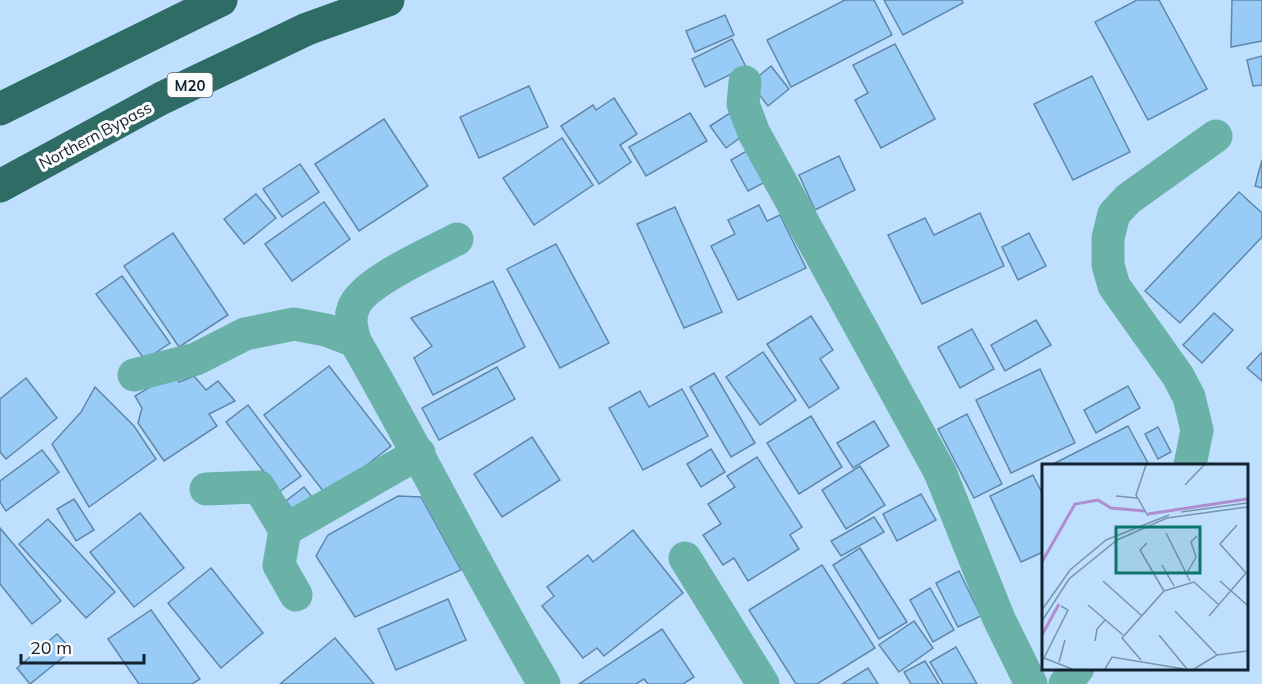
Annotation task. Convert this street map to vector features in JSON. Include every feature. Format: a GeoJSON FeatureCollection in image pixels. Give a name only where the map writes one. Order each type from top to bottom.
{"type":"FeatureCollection","features":[{"type":"Feature","properties":{"kind":"highway"},"geometry":{"type":"LineString","coordinates":[[0,109],[221,0]]}},
{"type":"Feature","properties":{"kind":"highway","name":"Northern Bypass"},"geometry":{"type":"LineString","coordinates":[[0,186],[183,88],[308,28],[388,0]]}},
{"type":"Feature","properties":{"kind":"street"},"geometry":{"type":"LineString","coordinates":[[745,82],[743,104],[754,133],[796,205],[940,472],[999,619],[1031,684]]}},
{"type":"Feature","properties":{"kind":"street"},"geometry":{"type":"LineString","coordinates":[[1190,464],[1197,430],[1189,397],[1178,376],[1114,286],[1108,265],[1108,237],[1114,214],[1128,199],[1216,136]]}},
{"type":"Feature","properties":{"kind":"street"},"geometry":{"type":"LineString","coordinates":[[457,239],[365,290],[353,309],[351,324],[355,341],[453,515],[483,580],[544,684]]}},
{"type":"Feature","properties":{"kind":"street"},"geometry":{"type":"LineString","coordinates":[[134,375],[196,359],[245,334],[294,324],[326,330],[355,341]]}},
{"type":"Feature","properties":{"kind":"street"},"geometry":{"type":"LineString","coordinates":[[285,530],[419,453]]}},
{"type":"Feature","properties":{"kind":"street"},"geometry":{"type":"LineString","coordinates":[[206,489],[259,488],[285,530],[279,565],[296,595]]}},
{"type":"Feature","properties":{"kind":"street"},"geometry":{"type":"LineString","coordinates":[[685,558],[763,684]]}},
{"type":"Feature","properties":{"kind":"street"},"geometry":{"type":"LineString","coordinates":[[1065,684],[1077,669]]}},
{"type":"Feature","properties":{"kind":"building"},"geometry":{"type":"Polygon","coordinates":[[[845,0],[874,0],[892,35],[791,87],[767,40],[845,0]]]}},
{"type":"Feature","properties":{"kind":"building"},"geometry":{"type":"Polygon","coordinates":[[[884,0],[962,0],[963,3],[903,35],[884,0]]]}},
{"type":"Feature","properties":{"kind":"building"},"geometry":{"type":"Polygon","coordinates":[[[1137,0],[1159,0],[1207,89],[1148,120],[1095,22],[1137,0]]]}},
{"type":"Feature","properties":{"kind":"building"},"geometry":{"type":"Polygon","coordinates":[[[1232,0],[1262,0],[1262,41],[1231,47],[1232,0]]]}},
{"type":"Feature","properties":{"kind":"building"},"geometry":{"type":"Polygon","coordinates":[[[725,15],[734,35],[695,52],[686,31],[725,15]]]}},
{"type":"Feature","properties":{"kind":"building"},"geometry":{"type":"Polygon","coordinates":[[[732,39],[746,67],[705,87],[692,59],[732,39]]]}},
{"type":"Feature","properties":{"kind":"building"},"geometry":{"type":"Polygon","coordinates":[[[895,44],[935,119],[881,148],[855,100],[868,93],[853,65],[895,44]]]}},
{"type":"Feature","properties":{"kind":"building"},"geometry":{"type":"Polygon","coordinates":[[[1262,56],[1262,85],[1253,86],[1247,60],[1262,56]]]}},
{"type":"Feature","properties":{"kind":"building"},"geometry":{"type":"Polygon","coordinates":[[[771,66],[789,89],[768,106],[750,83],[771,66]]]}},
{"type":"Feature","properties":{"kind":"building"},"geometry":{"type":"Polygon","coordinates":[[[1092,76],[1130,152],[1073,180],[1034,104],[1092,76]]]}},
{"type":"Feature","properties":{"kind":"building"},"geometry":{"type":"Polygon","coordinates":[[[529,86],[548,127],[479,158],[460,117],[529,86]]]}},
{"type":"Feature","properties":{"kind":"building"},"geometry":{"type":"Polygon","coordinates":[[[614,98],[637,134],[620,145],[631,162],[599,184],[561,126],[593,105],[596,110],[614,98]]]}},
{"type":"Feature","properties":{"kind":"building"},"geometry":{"type":"Polygon","coordinates":[[[690,113],[707,141],[646,176],[629,147],[690,113]]]}},
{"type":"Feature","properties":{"kind":"building"},"geometry":{"type":"Polygon","coordinates":[[[730,113],[745,134],[726,148],[710,126],[730,113]]]}},
{"type":"Feature","properties":{"kind":"building"},"geometry":{"type":"Polygon","coordinates":[[[384,119],[428,186],[359,231],[315,164],[384,119]]]}},
{"type":"Feature","properties":{"kind":"building"},"geometry":{"type":"Polygon","coordinates":[[[562,138],[593,185],[534,225],[503,178],[562,138]]]}},
{"type":"Feature","properties":{"kind":"building"},"geometry":{"type":"Polygon","coordinates":[[[750,149],[767,181],[748,191],[731,160],[750,149]]]}},
{"type":"Feature","properties":{"kind":"building"},"geometry":{"type":"Polygon","coordinates":[[[839,156],[855,190],[815,210],[799,175],[839,156]]]}},
{"type":"Feature","properties":{"kind":"building"},"geometry":{"type":"Polygon","coordinates":[[[1262,160],[1262,188],[1255,186],[1262,160]]]}},
{"type":"Feature","properties":{"kind":"building"},"geometry":{"type":"Polygon","coordinates":[[[300,164],[319,192],[282,217],[263,189],[300,164]]]}},
{"type":"Feature","properties":{"kind":"building"},"geometry":{"type":"Polygon","coordinates":[[[1239,192],[1262,213],[1262,237],[1180,323],[1145,291],[1239,192]]]}},
{"type":"Feature","properties":{"kind":"building"},"geometry":{"type":"Polygon","coordinates":[[[256,194],[276,218],[244,244],[224,219],[256,194]]]}},
{"type":"Feature","properties":{"kind":"building"},"geometry":{"type":"Polygon","coordinates":[[[324,202],[350,239],[292,281],[265,244],[324,202]]]}},
{"type":"Feature","properties":{"kind":"building"},"geometry":{"type":"Polygon","coordinates":[[[759,205],[767,221],[780,215],[806,268],[738,300],[711,246],[735,234],[728,220],[759,205]]]}},
{"type":"Feature","properties":{"kind":"building"},"geometry":{"type":"Polygon","coordinates":[[[675,207],[722,312],[684,328],[637,224],[675,207]]]}},
{"type":"Feature","properties":{"kind":"building"},"geometry":{"type":"Polygon","coordinates":[[[980,213],[1004,266],[922,304],[888,235],[925,218],[934,235],[980,213]]]}},
{"type":"Feature","properties":{"kind":"building"},"geometry":{"type":"Polygon","coordinates":[[[173,233],[228,315],[179,347],[124,266],[173,233]]]}},
{"type":"Feature","properties":{"kind":"building"},"geometry":{"type":"Polygon","coordinates":[[[1029,233],[1046,266],[1018,280],[1002,247],[1029,233]]]}},
{"type":"Feature","properties":{"kind":"building"},"geometry":{"type":"Polygon","coordinates":[[[556,244],[609,343],[560,368],[507,269],[556,244]]]}},
{"type":"Feature","properties":{"kind":"building"},"geometry":{"type":"Polygon","coordinates":[[[122,276],[170,343],[145,360],[96,294],[122,276]]]}},
{"type":"Feature","properties":{"kind":"building"},"geometry":{"type":"Polygon","coordinates":[[[493,281],[525,347],[433,395],[414,358],[432,346],[411,318],[493,281]]]}},
{"type":"Feature","properties":{"kind":"building"},"geometry":{"type":"Polygon","coordinates":[[[1214,313],[1233,330],[1202,363],[1183,345],[1214,313]]]}},
{"type":"Feature","properties":{"kind":"building"},"geometry":{"type":"Polygon","coordinates":[[[811,316],[833,350],[820,359],[839,388],[809,408],[767,344],[811,316]]]}},
{"type":"Feature","properties":{"kind":"building"},"geometry":{"type":"Polygon","coordinates":[[[1036,320],[1051,345],[1005,371],[991,345],[1036,320]]]}},
{"type":"Feature","properties":{"kind":"building"},"geometry":{"type":"Polygon","coordinates":[[[972,329],[994,369],[960,388],[938,347],[972,329]]]}},
{"type":"Feature","properties":{"kind":"building"},"geometry":{"type":"Polygon","coordinates":[[[763,352],[796,400],[760,425],[726,377],[763,352]]]}},
{"type":"Feature","properties":{"kind":"building"},"geometry":{"type":"Polygon","coordinates":[[[1262,352],[1262,381],[1247,368],[1262,352]]]}},
{"type":"Feature","properties":{"kind":"building"},"geometry":{"type":"Polygon","coordinates":[[[329,366],[391,446],[327,496],[264,415],[329,366]]]}},
{"type":"Feature","properties":{"kind":"building"},"geometry":{"type":"Polygon","coordinates":[[[497,367],[515,399],[439,440],[422,408],[497,367]]]}},
{"type":"Feature","properties":{"kind":"building"},"geometry":{"type":"Polygon","coordinates":[[[1040,369],[1075,443],[1011,473],[976,400],[1040,369]]]}},
{"type":"Feature","properties":{"kind":"building"},"geometry":{"type":"Polygon","coordinates":[[[173,373],[179,382],[194,376],[206,390],[218,381],[235,401],[209,414],[217,426],[164,461],[138,423],[142,408],[135,396],[173,373]]]}},
{"type":"Feature","properties":{"kind":"building"},"geometry":{"type":"Polygon","coordinates":[[[714,373],[755,443],[731,457],[690,387],[714,373]]]}},
{"type":"Feature","properties":{"kind":"building"},"geometry":{"type":"Polygon","coordinates":[[[26,378],[57,418],[6,459],[0,452],[0,399],[26,378]]]}},
{"type":"Feature","properties":{"kind":"building"},"geometry":{"type":"Polygon","coordinates":[[[1128,386],[1140,408],[1096,433],[1084,410],[1128,386]]]}},
{"type":"Feature","properties":{"kind":"building"},"geometry":{"type":"Polygon","coordinates":[[[95,387],[134,426],[156,459],[89,507],[52,444],[81,412],[95,387]]]}},
{"type":"Feature","properties":{"kind":"building"},"geometry":{"type":"Polygon","coordinates":[[[682,389],[708,436],[643,470],[609,408],[640,391],[649,407],[682,389]]]}},
{"type":"Feature","properties":{"kind":"building"},"geometry":{"type":"Polygon","coordinates":[[[248,405],[301,476],[279,492],[226,422],[248,405]]]}},
{"type":"Feature","properties":{"kind":"building"},"geometry":{"type":"Polygon","coordinates":[[[967,414],[1002,484],[974,498],[938,429],[967,414]]]}},
{"type":"Feature","properties":{"kind":"building"},"geometry":{"type":"Polygon","coordinates":[[[811,416],[842,467],[799,494],[767,443],[811,416]]]}},
{"type":"Feature","properties":{"kind":"building"},"geometry":{"type":"Polygon","coordinates":[[[874,421],[889,446],[853,468],[837,443],[874,421]]]}},
{"type":"Feature","properties":{"kind":"building"},"geometry":{"type":"Polygon","coordinates":[[[1128,426],[1148,464],[1053,464],[1128,426]]]}},
{"type":"Feature","properties":{"kind":"building"},"geometry":{"type":"Polygon","coordinates":[[[1158,427],[1171,452],[1158,459],[1145,434],[1158,427]]]}},
{"type":"Feature","properties":{"kind":"building"},"geometry":{"type":"Polygon","coordinates":[[[532,437],[560,480],[502,517],[474,474],[532,437]]]}},
{"type":"Feature","properties":{"kind":"building"},"geometry":{"type":"Polygon","coordinates":[[[711,449],[725,472],[701,487],[687,464],[711,449]]]}},
{"type":"Feature","properties":{"kind":"building"},"geometry":{"type":"Polygon","coordinates":[[[42,450],[59,472],[6,511],[0,502],[0,481],[42,450]]]}},
{"type":"Feature","properties":{"kind":"building"},"geometry":{"type":"Polygon","coordinates":[[[757,457],[802,527],[790,535],[799,549],[748,581],[734,558],[723,565],[703,535],[721,524],[708,504],[735,487],[727,476],[757,457]]]}},
{"type":"Feature","properties":{"kind":"building"},"geometry":{"type":"Polygon","coordinates":[[[860,466],[885,505],[846,529],[822,490],[860,466]]]}},
{"type":"Feature","properties":{"kind":"building"},"geometry":{"type":"Polygon","coordinates":[[[1033,475],[1042,493],[1042,552],[1021,562],[990,496],[1033,475]]]}},
{"type":"Feature","properties":{"kind":"building"},"geometry":{"type":"Polygon","coordinates":[[[304,487],[316,502],[297,516],[286,501],[304,487]]]}},
{"type":"Feature","properties":{"kind":"building"},"geometry":{"type":"Polygon","coordinates":[[[921,494],[936,520],[897,541],[883,514],[921,494]]]}},
{"type":"Feature","properties":{"kind":"building"},"geometry":{"type":"Polygon","coordinates":[[[398,496],[421,497],[461,570],[355,617],[316,556],[328,535],[398,496]]]}},
{"type":"Feature","properties":{"kind":"building"},"geometry":{"type":"Polygon","coordinates":[[[74,499],[94,530],[76,541],[57,509],[74,499]]]}},
{"type":"Feature","properties":{"kind":"building"},"geometry":{"type":"Polygon","coordinates":[[[140,513],[184,568],[134,607],[90,552],[140,513]]]}},
{"type":"Feature","properties":{"kind":"building"},"geometry":{"type":"Polygon","coordinates":[[[874,517],[884,532],[841,556],[831,541],[874,517]]]}},
{"type":"Feature","properties":{"kind":"building"},"geometry":{"type":"Polygon","coordinates":[[[48,519],[115,592],[86,618],[19,544],[48,519]]]}},
{"type":"Feature","properties":{"kind":"building"},"geometry":{"type":"Polygon","coordinates":[[[0,528],[61,601],[32,624],[0,584],[0,528]]]}},
{"type":"Feature","properties":{"kind":"building"},"geometry":{"type":"Polygon","coordinates":[[[633,530],[683,593],[604,656],[597,648],[583,658],[542,606],[554,596],[547,587],[588,555],[593,562],[633,530]]]}},
{"type":"Feature","properties":{"kind":"building"},"geometry":{"type":"Polygon","coordinates":[[[860,548],[907,622],[879,639],[833,565],[860,548]]]}},
{"type":"Feature","properties":{"kind":"building"},"geometry":{"type":"Polygon","coordinates":[[[822,565],[875,648],[817,684],[796,684],[749,610],[822,565]]]}},
{"type":"Feature","properties":{"kind":"building"},"geometry":{"type":"Polygon","coordinates":[[[211,568],[263,633],[221,668],[168,603],[211,568]]]}},
{"type":"Feature","properties":{"kind":"building"},"geometry":{"type":"Polygon","coordinates":[[[959,571],[981,616],[958,627],[936,583],[959,571]]]}},
{"type":"Feature","properties":{"kind":"building"},"geometry":{"type":"Polygon","coordinates":[[[930,588],[954,630],[933,642],[910,600],[930,588]]]}},
{"type":"Feature","properties":{"kind":"building"},"geometry":{"type":"Polygon","coordinates":[[[448,599],[466,640],[396,670],[378,629],[448,599]]]}},
{"type":"Feature","properties":{"kind":"building"},"geometry":{"type":"Polygon","coordinates":[[[151,610],[200,679],[192,684],[139,684],[108,639],[151,610]]]}},
{"type":"Feature","properties":{"kind":"building"},"geometry":{"type":"Polygon","coordinates":[[[914,621],[933,648],[899,672],[879,645],[914,621]]]}},
{"type":"Feature","properties":{"kind":"building"},"geometry":{"type":"Polygon","coordinates":[[[662,629],[694,677],[683,684],[648,684],[644,679],[636,684],[579,684],[662,629]]]}},
{"type":"Feature","properties":{"kind":"building"},"geometry":{"type":"Polygon","coordinates":[[[57,634],[72,650],[30,684],[17,668],[57,634]]]}},
{"type":"Feature","properties":{"kind":"building"},"geometry":{"type":"Polygon","coordinates":[[[335,638],[374,684],[280,684],[335,638]]]}},
{"type":"Feature","properties":{"kind":"building"},"geometry":{"type":"Polygon","coordinates":[[[956,647],[977,684],[943,684],[930,662],[956,647]]]}},
{"type":"Feature","properties":{"kind":"building"},"geometry":{"type":"Polygon","coordinates":[[[925,661],[939,684],[911,684],[904,672],[925,661]]]}},
{"type":"Feature","properties":{"kind":"building"},"geometry":{"type":"Polygon","coordinates":[[[868,668],[878,684],[842,684],[868,668]]]}}]}
